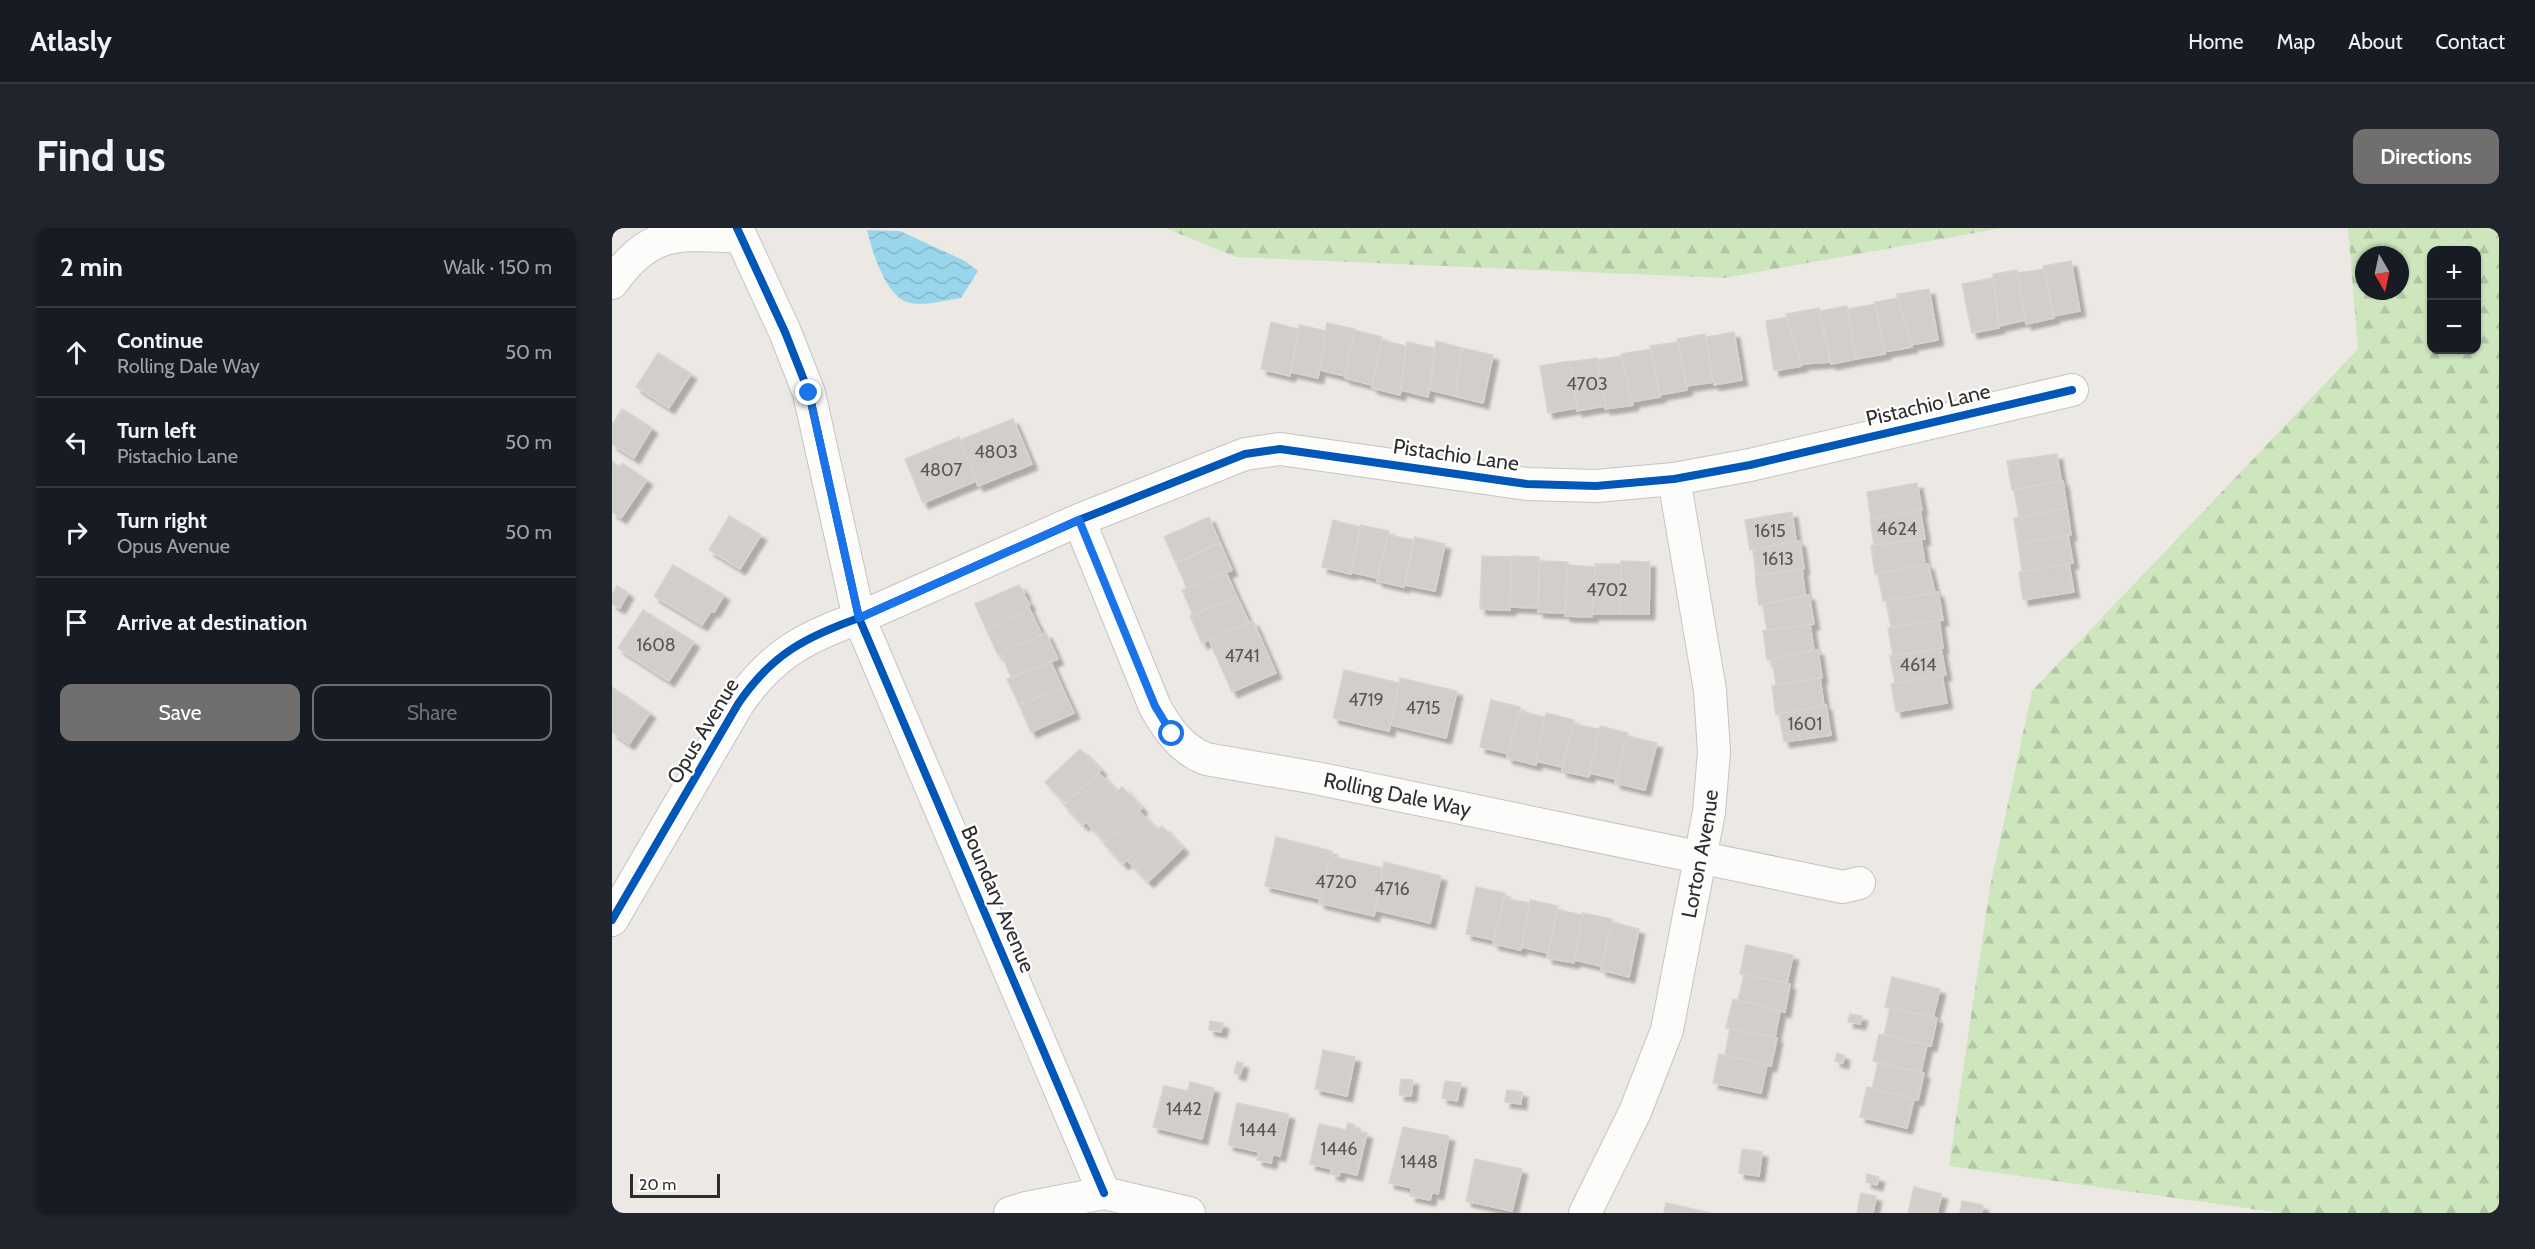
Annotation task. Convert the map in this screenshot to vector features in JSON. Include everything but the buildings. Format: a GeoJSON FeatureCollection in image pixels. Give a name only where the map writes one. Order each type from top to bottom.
{"type":"FeatureCollection","features":[{"type":"Feature","properties":{"kind":"street"},"geometry":{"type":"LineString","coordinates":[[612,282],[624,264],[642,246],[674,233],[739,233],[785,332],[809,393],[859,618]]}},
{"type":"Feature","properties":{"kind":"street","name":"Pistachio Lane"},"geometry":{"type":"LineString","coordinates":[[859,618],[1079,520],[1245,454],[1280,449],[1546,485],[1596,486],[1674,479],[1797,454],[2072,390]]}},
{"type":"Feature","properties":{"kind":"street","name":"Lorton Avenue"},"geometry":{"type":"LineString","coordinates":[[1585,1213],[1635,1112],[1667,1030],[1709,812],[1714,752],[1710,690],[1674,479]]}},
{"type":"Feature","properties":{"kind":"street","name":"Rolling Dale Way"},"geometry":{"type":"LineString","coordinates":[[1079,520],[1155,706],[1172,734],[1192,753],[1206,759],[1316,778],[1843,887],[1859,883]]}},
{"type":"Feature","properties":{"kind":"street","name":"Opus Avenue"},"geometry":{"type":"LineString","coordinates":[[612,920],[753,682],[783,654],[804,640],[859,618]]}},
{"type":"Feature","properties":{"kind":"street","name":"Boundary Avenue"},"geometry":{"type":"LineString","coordinates":[[859,618],[1104,1193]]}},
{"type":"Feature","properties":{"kind":"street"},"geometry":{"type":"LineString","coordinates":[[1010,1213],[1104,1193],[1189,1213]]}},
{"type":"Feature","properties":{"kind":"green space"},"geometry":{"type":"Polygon","coordinates":[[[1165,228],[2003,228],[1724,278],[1236,257],[1165,228]]]}},
{"type":"Feature","properties":{"kind":"green space"},"geometry":{"type":"Polygon","coordinates":[[[2348,228],[2499,228],[2499,1213],[2281,1213],[1949,1166],[1990,887],[2032,691],[2358,349],[2348,228]]]}},
{"type":"Feature","properties":{"kind":"water"},"geometry":{"type":"Polygon","coordinates":[[[867,230],[900,231],[965,261],[978,271],[961,298],[929,303],[910,303],[901,299],[887,283],[876,261],[867,230]]]}},
{"type":"Feature","properties":{"kind":"cycle path"},"geometry":{"type":"LineString","coordinates":[[737,228],[785,332],[809,393],[859,618],[1104,1193]]}},
{"type":"Feature","properties":{"kind":"cycle path"},"geometry":{"type":"LineString","coordinates":[[612,920],[738,704],[750,687],[777,660],[822,633],[1079,520],[1245,454],[1280,449],[1527,484],[1596,486],[1674,479],[1750,465],[2072,390]]}},
{"type":"Feature","properties":{"kind":"route"},"geometry":{"type":"LineString","coordinates":[[809,393],[859,618],[1079,520],[1155,706],[1172,734]]}}]}
